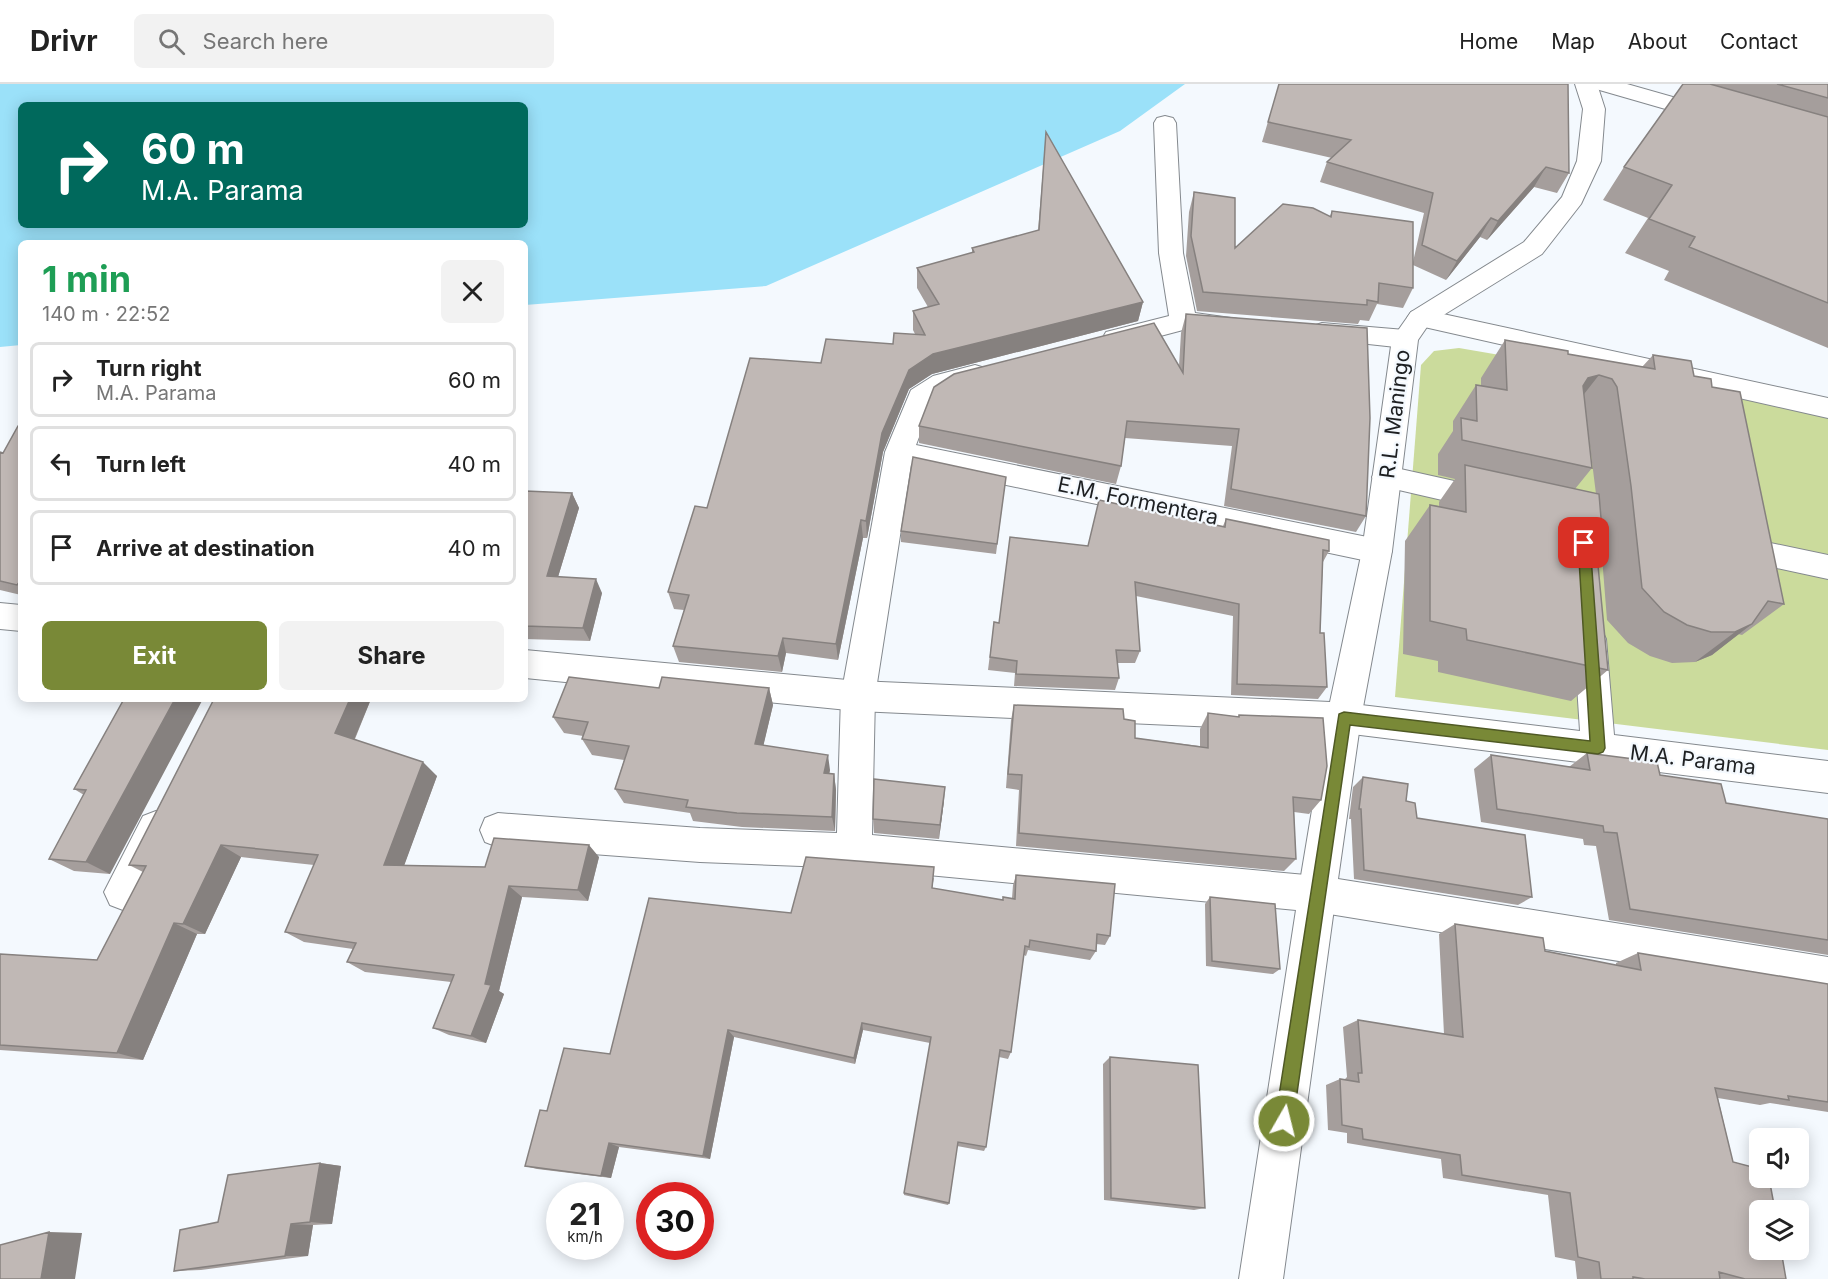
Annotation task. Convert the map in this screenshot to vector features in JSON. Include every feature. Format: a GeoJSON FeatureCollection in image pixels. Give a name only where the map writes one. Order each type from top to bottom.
{"type":"FeatureCollection","features":[{"type":"Feature","properties":{"kind":"street"},"geometry":{"type":"LineString","coordinates":[[1413,329],[1533,248],[1573,199],[1589,161],[1594,109],[1586,84]]}},
{"type":"Feature","properties":{"kind":"street"},"geometry":{"type":"LineString","coordinates":[[1604,84],[1738,123]]}},
{"type":"Feature","properties":{"kind":"street"},"geometry":{"type":"LineString","coordinates":[[1165,123],[1171,253],[1183,321]]}},
{"type":"Feature","properties":{"kind":"street"},"geometry":{"type":"LineString","coordinates":[[1092,345],[1183,321],[1253,327]]}},
{"type":"Feature","properties":{"kind":"street"},"geometry":{"type":"LineString","coordinates":[[1288,330],[1413,329],[1828,408]]}},
{"type":"Feature","properties":{"kind":"street","name":"R.L. Maningo"},"geometry":{"type":"LineString","coordinates":[[1261,1279],[1344,718],[1377,550],[1413,329]]}},
{"type":"Feature","properties":{"kind":"street"},"geometry":{"type":"LineString","coordinates":[[854,851],[858,696],[899,452],[921,397],[943,383],[1000,368]]}},
{"type":"Feature","properties":{"kind":"street","name":"E.M. Formentera"},"geometry":{"type":"LineString","coordinates":[[899,452],[1377,550]]}},
{"type":"Feature","properties":{"kind":"street"},"geometry":{"type":"LineString","coordinates":[[1388,477],[1514,505]]}},
{"type":"Feature","properties":{"kind":"street"},"geometry":{"type":"LineString","coordinates":[[1751,551],[1828,567]]}},
{"type":"Feature","properties":{"kind":"street"},"geometry":{"type":"LineString","coordinates":[[0,616],[18,618]]}},
{"type":"Feature","properties":{"kind":"street"},"geometry":{"type":"LineString","coordinates":[[1589,616],[1598,748]]}},
{"type":"Feature","properties":{"kind":"street","name":"M.A. Parama"},"geometry":{"type":"LineString","coordinates":[[528,664],[858,696],[1344,718],[1828,777]]}},
{"type":"Feature","properties":{"kind":"street"},"geometry":{"type":"LineString","coordinates":[[123,892],[170,801]]}},
{"type":"Feature","properties":{"kind":"street"},"geometry":{"type":"LineString","coordinates":[[498,830],[700,845],[854,851],[1317,894],[1828,976]]}},
{"type":"Feature","properties":{"kind":"green space"},"geometry":{"type":"Polygon","coordinates":[[[1459,348],[1828,411],[1828,750],[1395,697],[1421,365],[1434,351],[1459,348]]]}},
{"type":"Feature","properties":{"kind":"water"},"geometry":{"type":"Polygon","coordinates":[[[0,84],[1185,84],[1120,131],[766,286],[528,305],[528,240],[18,240],[18,345],[0,347],[0,84]]]}},
{"type":"Feature","properties":{"kind":"building"},"geometry":{"type":"Polygon","coordinates":[[[1279,84],[1568,84],[1569,173],[1546,167],[1498,221],[1491,218],[1457,261],[1422,245],[1433,193],[1327,162],[1351,140],[1268,122],[1279,84]]]}},
{"type":"Feature","properties":{"kind":"building"},"geometry":{"type":"Polygon","coordinates":[[[1683,84],[1710,84],[1828,117],[1828,303],[1689,247],[1695,237],[1649,219],[1672,185],[1624,167],[1683,84]]]}},
{"type":"Feature","properties":{"kind":"building"},"geometry":{"type":"Polygon","coordinates":[[[1777,84],[1828,84],[1828,98],[1777,84]]]}},
{"type":"Feature","properties":{"kind":"building"},"geometry":{"type":"Polygon","coordinates":[[[1046,132],[1143,302],[933,354],[909,370],[882,433],[866,521],[861,520],[836,644],[783,638],[778,656],[673,646],[689,595],[668,592],[695,506],[707,508],[750,358],[821,363],[826,339],[893,344],[894,333],[925,335],[913,311],[939,304],[917,268],[974,252],[972,248],[1039,230],[1046,132]]]}},
{"type":"Feature","properties":{"kind":"building"},"geometry":{"type":"Polygon","coordinates":[[[1194,192],[1235,198],[1235,248],[1283,204],[1313,208],[1331,217],[1332,211],[1413,222],[1413,288],[1379,283],[1378,302],[1367,300],[1367,305],[1203,292],[1191,236],[1194,192]]]}},
{"type":"Feature","properties":{"kind":"building"},"geometry":{"type":"Polygon","coordinates":[[[1186,314],[1367,328],[1370,418],[1366,516],[1231,489],[1239,429],[1127,421],[1121,466],[919,426],[934,387],[954,374],[1154,323],[1183,373],[1186,314]]]}},
{"type":"Feature","properties":{"kind":"building"},"geometry":{"type":"Polygon","coordinates":[[[1505,340],[1655,369],[1653,355],[1691,361],[1694,376],[1711,379],[1712,387],[1740,392],[1784,604],[1768,601],[1752,624],[1735,632],[1711,632],[1687,625],[1664,612],[1642,588],[1617,387],[1612,379],[1599,375],[1588,378],[1583,386],[1592,468],[1462,440],[1461,418],[1477,421],[1476,385],[1507,390],[1505,340]]]}},
{"type":"Feature","properties":{"kind":"building"},"geometry":{"type":"Polygon","coordinates":[[[18,426],[17,585],[0,581],[0,452],[3,453],[18,426]]]}},
{"type":"Feature","properties":{"kind":"building"},"geometry":{"type":"Polygon","coordinates":[[[913,457],[1006,477],[997,544],[901,531],[913,457]]]}},
{"type":"Feature","properties":{"kind":"building"},"geometry":{"type":"Polygon","coordinates":[[[1465,465],[1599,494],[1603,542],[1595,534],[1608,670],[1467,640],[1466,629],[1430,621],[1430,505],[1466,512],[1465,465]]]}},
{"type":"Feature","properties":{"kind":"building"},"geometry":{"type":"Polygon","coordinates":[[[528,491],[572,493],[547,576],[596,579],[583,628],[528,626],[528,491]]]}},
{"type":"Feature","properties":{"kind":"building"},"geometry":{"type":"Polygon","coordinates":[[[1099,500],[1225,527],[1226,519],[1329,540],[1329,551],[1323,550],[1320,633],[1324,633],[1327,687],[1237,684],[1239,604],[1135,582],[1140,651],[1116,650],[1119,678],[1016,674],[1017,661],[990,657],[994,622],[999,623],[1010,537],[1088,546],[1099,500]]]}},
{"type":"Feature","properties":{"kind":"building"},"geometry":{"type":"Polygon","coordinates":[[[569,677],[659,688],[662,677],[769,688],[755,744],[828,755],[824,773],[834,774],[832,817],[737,813],[686,807],[688,800],[615,789],[629,746],[582,739],[588,722],[553,717],[569,677]]]}},
{"type":"Feature","properties":{"kind":"building"},"geometry":{"type":"Polygon","coordinates":[[[122,702],[173,702],[86,862],[49,859],[86,790],[74,789],[122,702]]]}},
{"type":"Feature","properties":{"kind":"building"},"geometry":{"type":"Polygon","coordinates":[[[212,702],[349,702],[335,733],[423,762],[384,865],[485,867],[494,838],[589,845],[578,890],[509,886],[485,984],[491,985],[471,1036],[433,1028],[454,975],[347,962],[356,943],[285,932],[318,855],[221,845],[183,924],[174,923],[117,1053],[0,1045],[0,954],[97,960],[146,866],[129,865],[212,702]]]}},
{"type":"Feature","properties":{"kind":"building"},"geometry":{"type":"Polygon","coordinates":[[[1014,705],[1123,709],[1124,719],[1135,721],[1135,738],[1208,748],[1208,713],[1239,717],[1239,715],[1323,718],[1327,766],[1321,800],[1293,797],[1296,859],[1019,833],[1022,775],[1008,774],[1014,705]]]}},
{"type":"Feature","properties":{"kind":"building"},"geometry":{"type":"Polygon","coordinates":[[[1587,753],[1657,762],[1660,775],[1721,784],[1726,803],[1828,819],[1828,940],[1630,909],[1617,833],[1604,832],[1603,826],[1497,809],[1491,755],[1590,770],[1587,753]]]}},
{"type":"Feature","properties":{"kind":"building"},"geometry":{"type":"Polygon","coordinates":[[[1363,777],[1408,784],[1406,801],[1415,803],[1417,818],[1525,835],[1532,897],[1364,870],[1361,809],[1359,809],[1363,777]]]}},
{"type":"Feature","properties":{"kind":"building"},"geometry":{"type":"Polygon","coordinates":[[[874,779],[945,787],[940,825],[873,819],[874,779]]]}},
{"type":"Feature","properties":{"kind":"building"},"geometry":{"type":"Polygon","coordinates":[[[806,857],[934,867],[932,888],[1003,900],[1003,897],[1015,899],[1016,875],[1115,884],[1110,936],[1097,934],[1096,951],[1030,940],[1029,947],[1025,946],[1011,1052],[1000,1050],[986,1147],[958,1142],[949,1203],[904,1193],[931,1037],[862,1023],[854,1058],[728,1030],[703,1156],[609,1143],[601,1176],[525,1166],[540,1110],[547,1111],[564,1048],[610,1054],[649,898],[791,913],[806,857]]]}},
{"type":"Feature","properties":{"kind":"building"},"geometry":{"type":"Polygon","coordinates":[[[1210,897],[1275,904],[1280,969],[1212,961],[1210,897]]]}},
{"type":"Feature","properties":{"kind":"building"},"geometry":{"type":"Polygon","coordinates":[[[1455,924],[1543,938],[1545,951],[1641,970],[1638,953],[1828,984],[1828,1102],[1788,1096],[1789,1100],[1715,1088],[1733,1162],[1749,1166],[1749,1188],[1771,1188],[1773,1200],[1749,1200],[1749,1260],[1783,1260],[1786,1279],[1745,1279],[1719,1272],[1720,1279],[1633,1277],[1633,1279],[1601,1279],[1599,1262],[1578,1257],[1570,1193],[1462,1175],[1460,1155],[1363,1139],[1362,1129],[1342,1125],[1340,1079],[1359,1082],[1358,1073],[1362,1073],[1358,1020],[1463,1037],[1455,924]]]}},
{"type":"Feature","properties":{"kind":"building"},"geometry":{"type":"Polygon","coordinates":[[[1110,1057],[1198,1065],[1205,1208],[1111,1198],[1110,1057]]]}},
{"type":"Feature","properties":{"kind":"building"},"geometry":{"type":"Polygon","coordinates":[[[320,1163],[310,1222],[291,1224],[285,1256],[174,1271],[180,1230],[218,1222],[228,1175],[320,1163]]]}},
{"type":"Feature","properties":{"kind":"building"},"geometry":{"type":"Polygon","coordinates":[[[49,1232],[41,1279],[0,1279],[0,1245],[49,1232]]]}},
{"type":"Feature","properties":{"kind":"route"},"geometry":{"type":"LineString","coordinates":[[1284,1121],[1344,718],[1598,748],[1584,543]]}}]}
